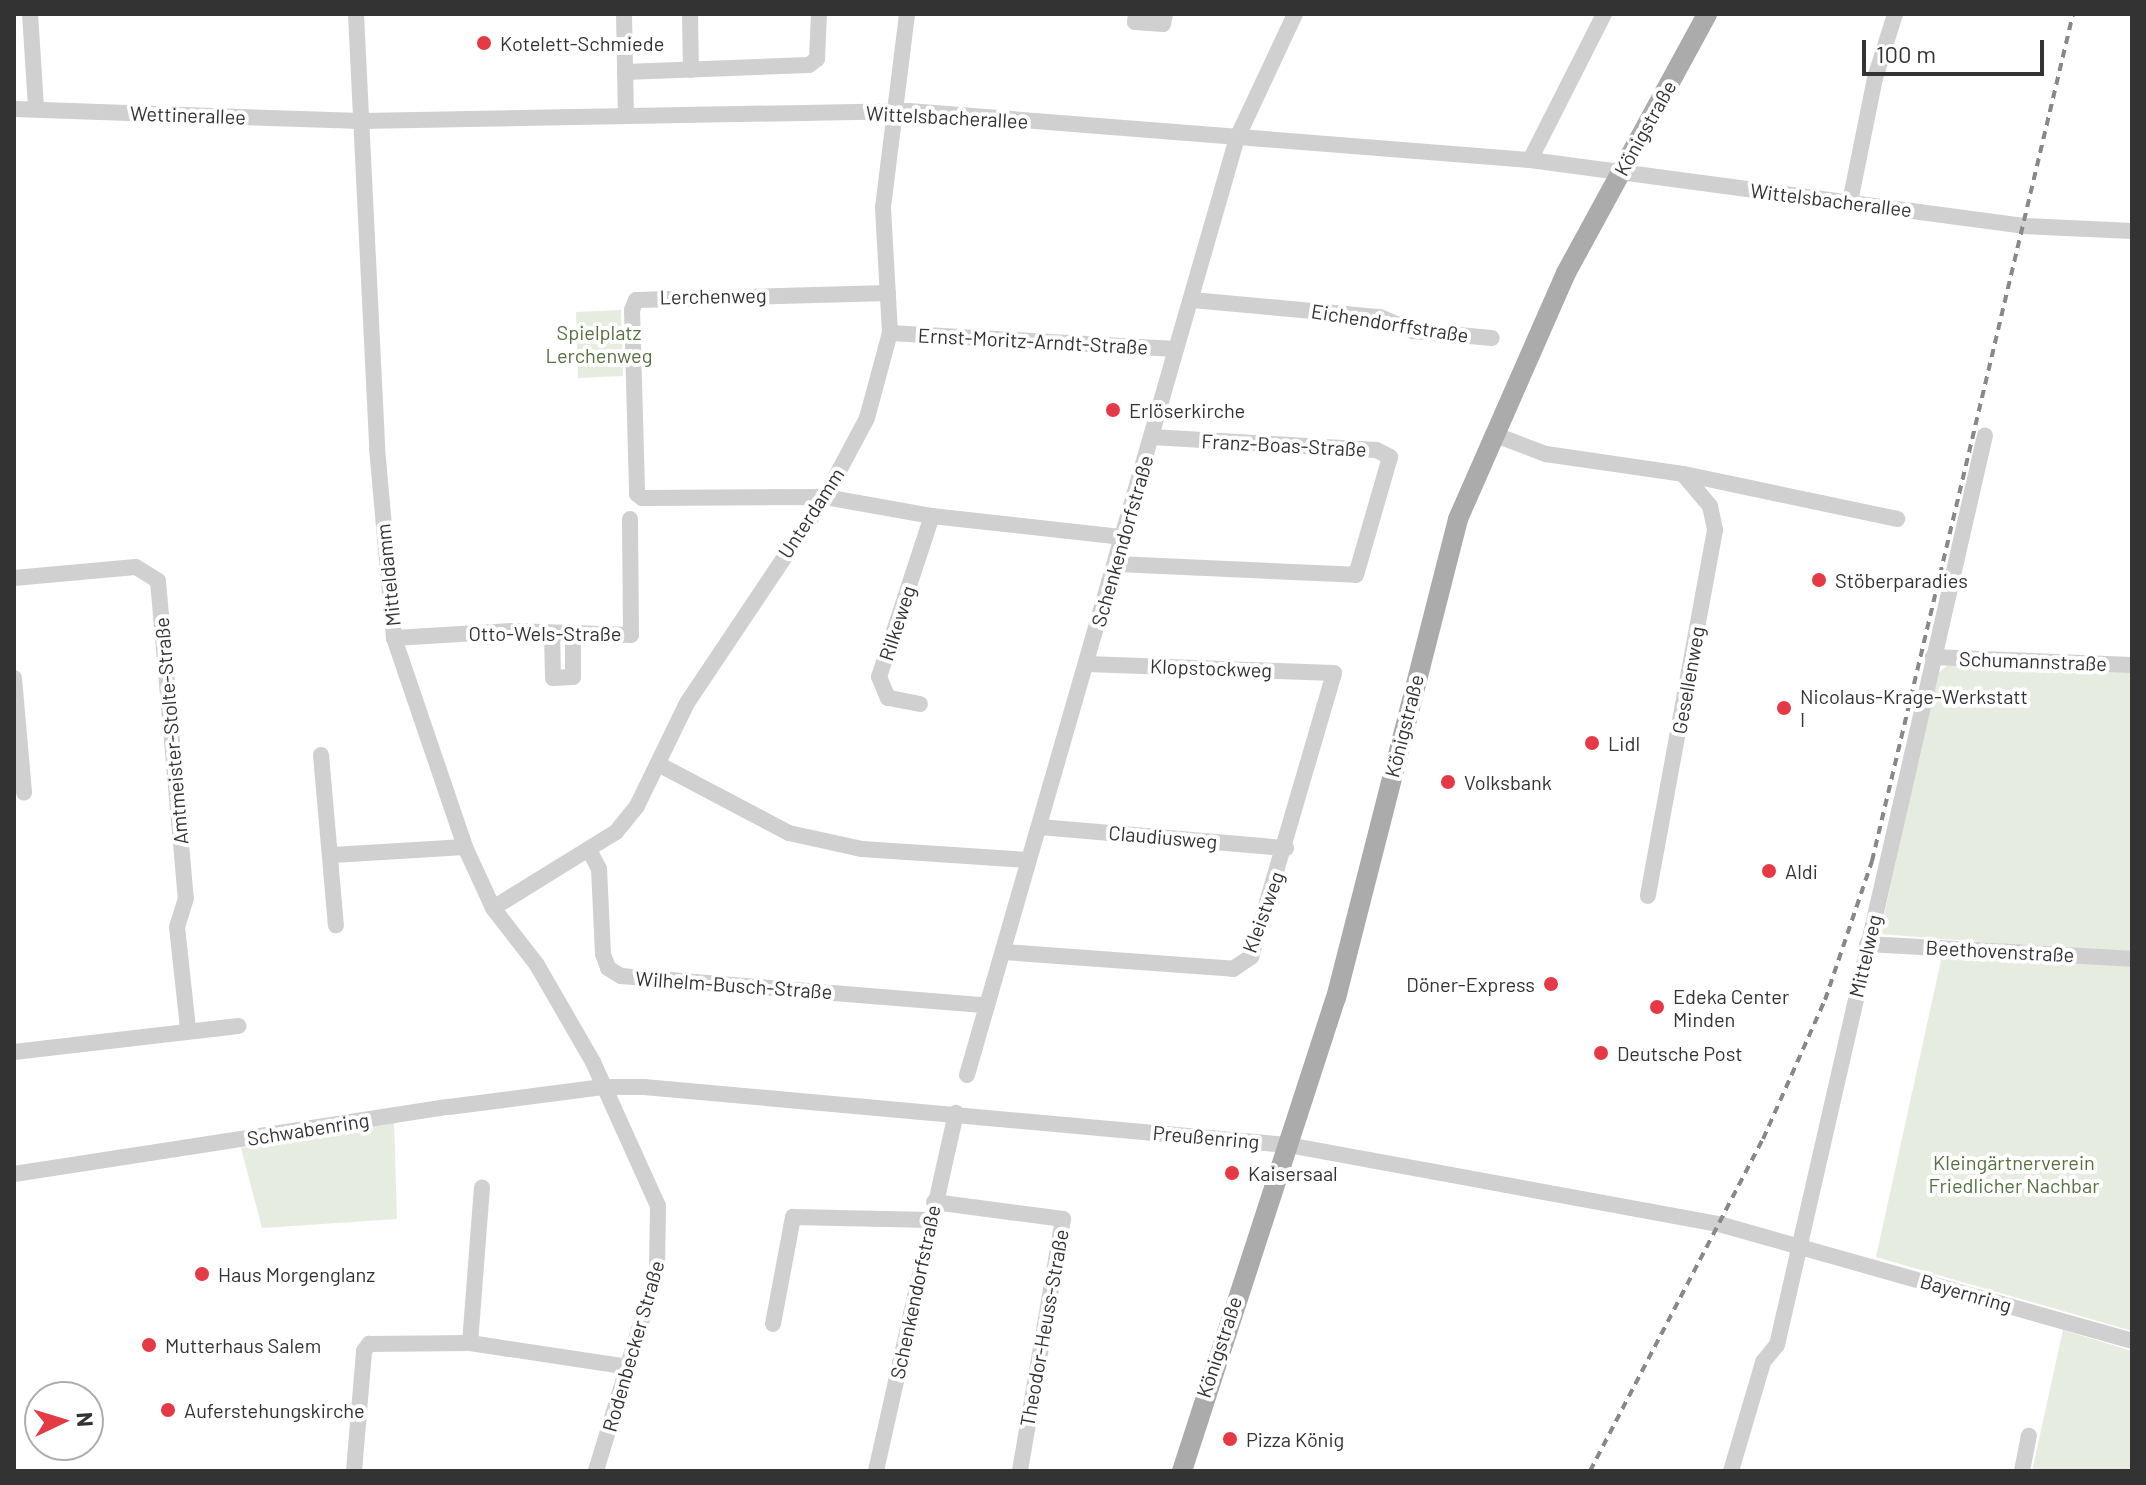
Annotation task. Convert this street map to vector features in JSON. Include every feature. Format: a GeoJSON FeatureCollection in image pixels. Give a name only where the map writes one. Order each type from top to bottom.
{"type":"FeatureCollection","features":[{"type":"Feature","properties":{"kind":"main road","name":"Königstraße"},"geometry":{"type":"LineString","coordinates":[[1182,1471],[1336,998],[1458,519],[1566,273],[1707,14]]}},
{"type":"Feature","properties":{"kind":"street"},"geometry":{"type":"LineString","coordinates":[[30,14],[36,108]]}},
{"type":"Feature","properties":{"kind":"street","name":"Mitteldamm"},"geometry":{"type":"LineString","coordinates":[[356,14],[378,462],[394,638],[465,847],[493,908],[537,965],[603,1087]]}},
{"type":"Feature","properties":{"kind":"street"},"geometry":{"type":"LineString","coordinates":[[624,14],[626,116]]}},
{"type":"Feature","properties":{"kind":"street"},"geometry":{"type":"LineString","coordinates":[[690,14],[691,70]]}},
{"type":"Feature","properties":{"kind":"street"},"geometry":{"type":"LineString","coordinates":[[625,72],[809,65],[817,59],[819,14]]}},
{"type":"Feature","properties":{"kind":"street","name":"Unterdamm"},"geometry":{"type":"LineString","coordinates":[[493,908],[616,832],[637,806],[728,635],[825,497],[867,418],[890,333],[883,207],[892,111],[907,14]]}},
{"type":"Feature","properties":{"kind":"street"},"geometry":{"type":"LineString","coordinates":[[1136,14],[1135,22],[1163,24],[1165,14]]}},
{"type":"Feature","properties":{"kind":"street","name":"Schenkendorfstraße"},"geometry":{"type":"LineString","coordinates":[[967,1075],[983,1005],[1004,952],[1026,860],[1040,827],[1117,564],[1121,537],[1237,138],[1295,14]]}},
{"type":"Feature","properties":{"kind":"street"},"geometry":{"type":"LineString","coordinates":[[1530,160],[1604,14]]}},
{"type":"Feature","properties":{"kind":"street"},"geometry":{"type":"LineString","coordinates":[[1850,202],[1875,78],[1895,14]]}},
{"type":"Feature","properties":{"kind":"street","name":"Wettinerallee"},"geometry":{"type":"LineString","coordinates":[[14,109],[361,121]]}},
{"type":"Feature","properties":{"kind":"street","name":"Wittelsbacherallee"},"geometry":{"type":"LineString","coordinates":[[361,121],[892,111],[1530,160],[2024,226],[2132,231]]}},
{"type":"Feature","properties":{"kind":"street","name":"Lerchenweg"},"geometry":{"type":"LineString","coordinates":[[825,497],[642,498],[637,494],[632,310],[645,296],[888,293]]}},
{"type":"Feature","properties":{"kind":"street","name":"Eichendorffstraße"},"geometry":{"type":"LineString","coordinates":[[1192,300],[1380,317],[1413,331],[1492,338]]}},
{"type":"Feature","properties":{"kind":"street","name":"Ernst-Moritz-Arndt-Straße"},"geometry":{"type":"LineString","coordinates":[[890,333],[1176,349]]}},
{"type":"Feature","properties":{"kind":"street"},"geometry":{"type":"LineString","coordinates":[[1493,434],[1546,454],[1683,474],[1897,519]]}},
{"type":"Feature","properties":{"kind":"street","name":"Mittelweg"},"geometry":{"type":"LineString","coordinates":[[1731,1471],[1763,1362],[1777,1345],[1985,435]]}},
{"type":"Feature","properties":{"kind":"street","name":"Franz-Boas-Straße"},"geometry":{"type":"LineString","coordinates":[[1117,564],[1356,575],[1390,457],[1376,450],[1151,437]]}},
{"type":"Feature","properties":{"kind":"street","name":"Gesellenweg"},"geometry":{"type":"LineString","coordinates":[[1648,896],[1715,530],[1710,506],[1683,474]]}},
{"type":"Feature","properties":{"kind":"street"},"geometry":{"type":"LineString","coordinates":[[825,497],[932,516],[1121,537]]}},
{"type":"Feature","properties":{"kind":"street","name":"Rilkeweg"},"geometry":{"type":"LineString","coordinates":[[920,704],[888,698],[879,677],[932,516]]}},
{"type":"Feature","properties":{"kind":"street","name":"Otto-Wels-Straße"},"geometry":{"type":"LineString","coordinates":[[394,638],[552,633],[631,635],[630,519]]}},
{"type":"Feature","properties":{"kind":"street","name":"Amtmeister-Stolte-Straße"},"geometry":{"type":"LineString","coordinates":[[14,578],[136,567],[158,581],[186,898],[177,927],[188,1029]]}},
{"type":"Feature","properties":{"kind":"street"},"geometry":{"type":"LineString","coordinates":[[552,633],[553,678],[573,677],[573,635]]}},
{"type":"Feature","properties":{"kind":"street","name":"Schumannstraße"},"geometry":{"type":"LineString","coordinates":[[1933,657],[2132,665]]}},
{"type":"Feature","properties":{"kind":"street","name":"Klopstockweg"},"geometry":{"type":"LineString","coordinates":[[1087,664],[1334,673]]}},
{"type":"Feature","properties":{"kind":"street","name":"Kleistweg"},"geometry":{"type":"LineString","coordinates":[[1004,952],[1233,969],[1251,957],[1286,848],[1334,673]]}},
{"type":"Feature","properties":{"kind":"street"},"geometry":{"type":"LineString","coordinates":[[14,678],[24,793]]}},
{"type":"Feature","properties":{"kind":"street"},"geometry":{"type":"LineString","coordinates":[[321,755],[333,855],[336,925]]}},
{"type":"Feature","properties":{"kind":"street"},"geometry":{"type":"LineString","coordinates":[[658,764],[789,833],[862,849],[1026,860]]}},
{"type":"Feature","properties":{"kind":"street","name":"Claudiusweg"},"geometry":{"type":"LineString","coordinates":[[1040,827],[1286,848]]}},
{"type":"Feature","properties":{"kind":"street"},"geometry":{"type":"LineString","coordinates":[[333,855],[465,847]]}},
{"type":"Feature","properties":{"kind":"street","name":"Wilhelm-Busch-Straße"},"geometry":{"type":"LineString","coordinates":[[589,850],[599,869],[603,954],[608,968],[621,976],[983,1005]]}},
{"type":"Feature","properties":{"kind":"street","name":"Beethovenstraße"},"geometry":{"type":"LineString","coordinates":[[1867,944],[2132,959]]}},
{"type":"Feature","properties":{"kind":"street"},"geometry":{"type":"LineString","coordinates":[[14,1052],[188,1029],[238,1026]]}},
{"type":"Feature","properties":{"kind":"street","name":"Preußenring"},"geometry":{"type":"LineString","coordinates":[[603,1087],[956,1113],[1288,1145],[1689,1218],[1800,1245]]}},
{"type":"Feature","properties":{"kind":"street","name":"Schwabenring"},"geometry":{"type":"LineString","coordinates":[[14,1174],[603,1087]]}},
{"type":"Feature","properties":{"kind":"street","name":"Rodenbecker Straße"},"geometry":{"type":"LineString","coordinates":[[596,1471],[657,1270],[661,1223],[649,1179],[603,1087]]}},
{"type":"Feature","properties":{"kind":"street","name":"Schenkendorfstraße"},"geometry":{"type":"LineString","coordinates":[[876,1471],[956,1113]]}},
{"type":"Feature","properties":{"kind":"street"},"geometry":{"type":"LineString","coordinates":[[470,1343],[482,1187]]}},
{"type":"Feature","properties":{"kind":"street","name":"Theodor-Heuss-Straße"},"geometry":{"type":"LineString","coordinates":[[934,1202],[1063,1219],[1020,1471]]}},
{"type":"Feature","properties":{"kind":"street"},"geometry":{"type":"LineString","coordinates":[[773,1324],[793,1217],[931,1220]]}},
{"type":"Feature","properties":{"kind":"street","name":"Bayernring"},"geometry":{"type":"LineString","coordinates":[[1800,1245],[2132,1341]]}},
{"type":"Feature","properties":{"kind":"street"},"geometry":{"type":"LineString","coordinates":[[354,1471],[364,1351],[369,1344],[470,1343],[628,1367]]}},
{"type":"Feature","properties":{"kind":"street"},"geometry":{"type":"LineString","coordinates":[[2022,1471],[2029,1436]]}},
{"type":"Feature","properties":{"kind":"green space","name":"Spielplatz Lerchenweg"},"geometry":{"type":"Polygon","coordinates":[[[621,310],[623,376],[578,378],[576,312],[621,310]]]}},
{"type":"Feature","properties":{"kind":"green space"},"geometry":{"type":"Polygon","coordinates":[[[1950,663],[2132,668],[2132,954],[1880,934],[1936,675],[1950,663]]]}},
{"type":"Feature","properties":{"kind":"green space","name":"Kleingärtnerverein Friedlicher Nachbar"},"geometry":{"type":"Polygon","coordinates":[[[1942,956],[2132,965],[2132,1331],[1876,1257],[1942,956]]]}},
{"type":"Feature","properties":{"kind":"green space"},"geometry":{"type":"Polygon","coordinates":[[[394,1122],[397,1219],[262,1228],[241,1148],[394,1122]]]}},
{"type":"Feature","properties":{"kind":"green space"},"geometry":{"type":"Polygon","coordinates":[[[2063,1330],[2132,1351],[2132,1471],[2032,1471],[2063,1330]]]}},
{"type":"Feature","properties":{"kind":"railway"},"geometry":{"type":"LineString","coordinates":[[1590,1471],[1763,1139],[1825,1000],[1872,861],[2073,14]]}},
{"type":"Feature","properties":{"kind":"place","name":"Kotelett-Schmiede"},"geometry":{"type":"Point","coordinates":[484,43]}},
{"type":"Feature","properties":{"kind":"place","name":"Erlöserkirche"},"geometry":{"type":"Point","coordinates":[1113,410]}},
{"type":"Feature","properties":{"kind":"place","name":"Stöberparadies"},"geometry":{"type":"Point","coordinates":[1819,580]}},
{"type":"Feature","properties":{"kind":"place","name":"Nicolaus-Krage-Werkstatt I"},"geometry":{"type":"Point","coordinates":[1784,708]}},
{"type":"Feature","properties":{"kind":"place","name":"Lidl"},"geometry":{"type":"Point","coordinates":[1592,743]}},
{"type":"Feature","properties":{"kind":"place","name":"Volksbank"},"geometry":{"type":"Point","coordinates":[1448,782]}},
{"type":"Feature","properties":{"kind":"place","name":"Aldi"},"geometry":{"type":"Point","coordinates":[1769,871]}},
{"type":"Feature","properties":{"kind":"place","name":"Döner-Express"},"geometry":{"type":"Point","coordinates":[1551,984]}},
{"type":"Feature","properties":{"kind":"place","name":"Edeka Center Minden"},"geometry":{"type":"Point","coordinates":[1657,1007]}},
{"type":"Feature","properties":{"kind":"place","name":"Deutsche Post"},"geometry":{"type":"Point","coordinates":[1601,1053]}},
{"type":"Feature","properties":{"kind":"place","name":"Kaisersaal"},"geometry":{"type":"Point","coordinates":[1232,1173]}},
{"type":"Feature","properties":{"kind":"place","name":"Haus Morgenglanz"},"geometry":{"type":"Point","coordinates":[202,1274]}},
{"type":"Feature","properties":{"kind":"place","name":"Mutterhaus Salem"},"geometry":{"type":"Point","coordinates":[149,1345]}},
{"type":"Feature","properties":{"kind":"place","name":"Auferstehungskirche"},"geometry":{"type":"Point","coordinates":[168,1410]}},
{"type":"Feature","properties":{"kind":"place","name":"Pizza König"},"geometry":{"type":"Point","coordinates":[1230,1439]}}]}
